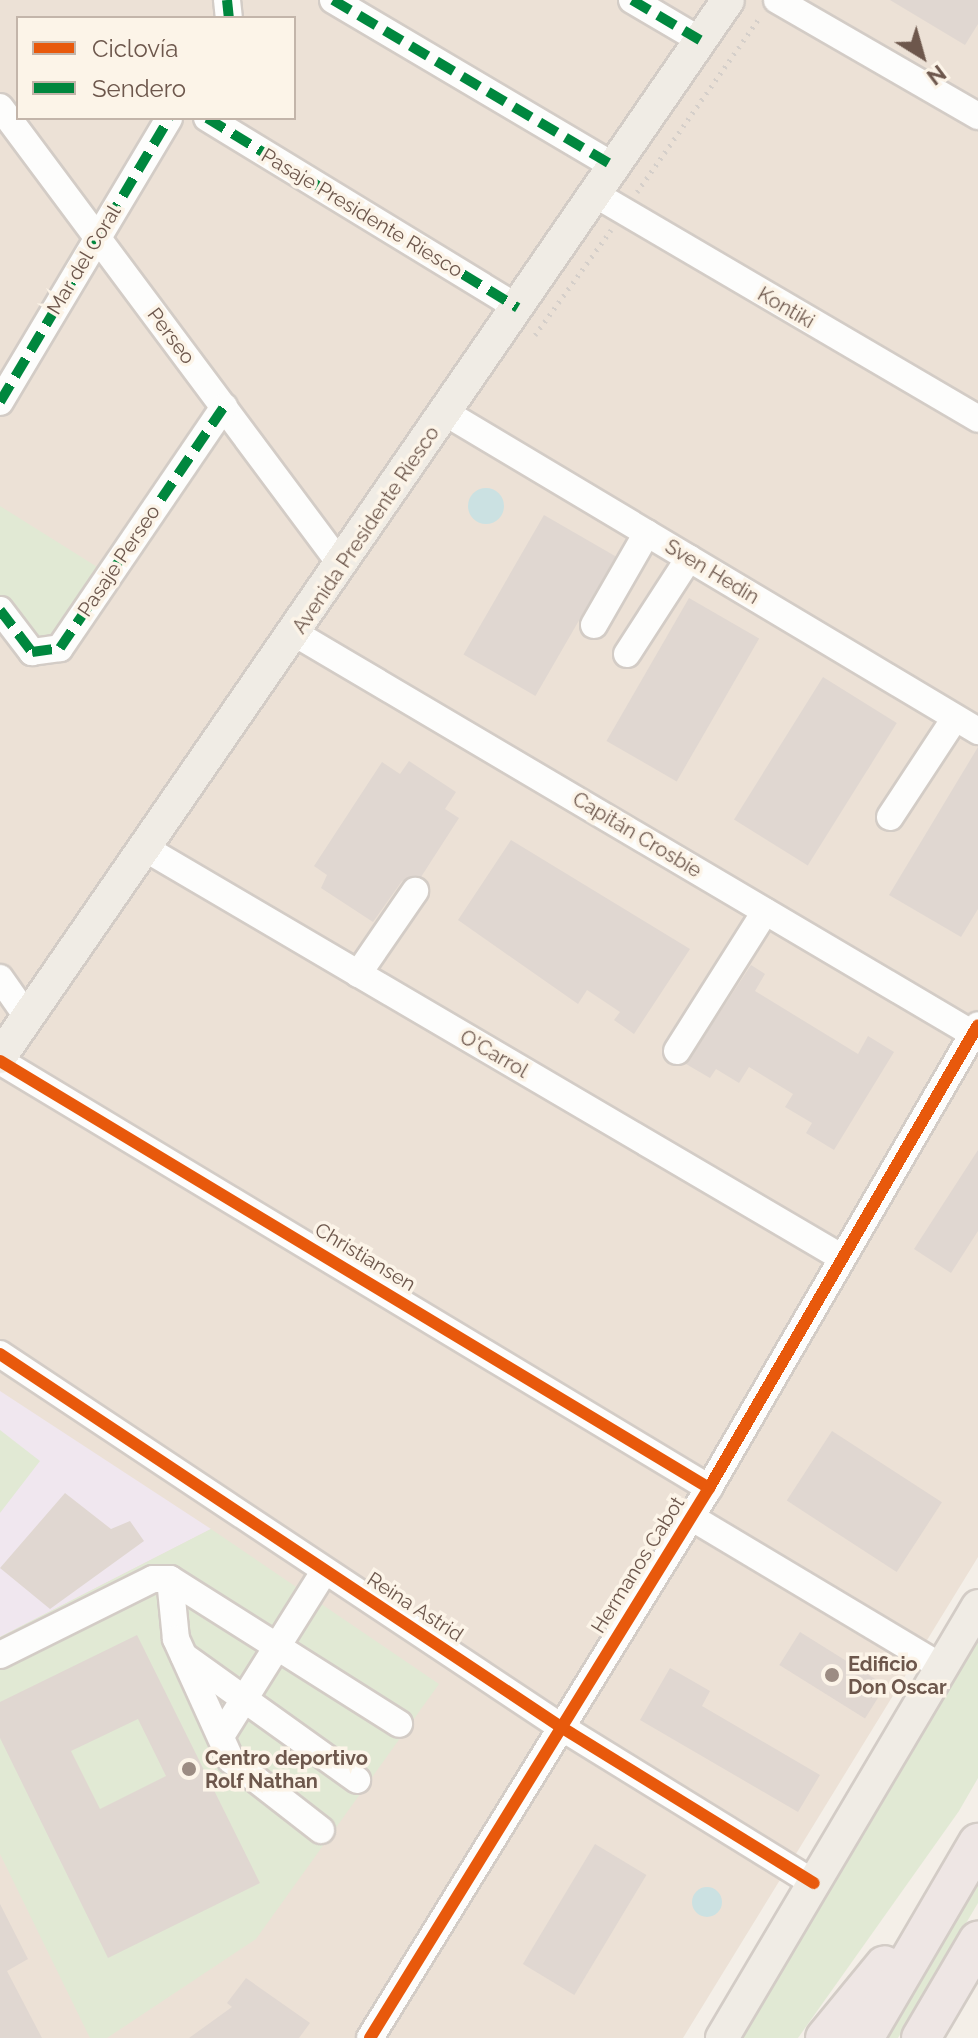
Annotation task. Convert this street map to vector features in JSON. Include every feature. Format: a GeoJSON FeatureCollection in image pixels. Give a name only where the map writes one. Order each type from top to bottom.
{"type":"FeatureCollection","features":[{"type":"Feature","properties":{"kind":"highway"},"geometry":{"type":"LineString","coordinates":[[825,2038],[969,1858]]}},
{"type":"Feature","properties":{"kind":"highway"},"geometry":{"type":"LineString","coordinates":[[864,2038],[969,1858]]}},
{"type":"Feature","properties":{"kind":"highway"},"geometry":{"type":"LineString","coordinates":[[921,2038],[978,1941]]}},
{"type":"Feature","properties":{"kind":"main road","name":"Avenida Presidente Riesco"},"geometry":{"type":"LineString","coordinates":[[0,1059],[148,850],[728,0]]}},
{"type":"Feature","properties":{"kind":"main road"},"geometry":{"type":"LineString","coordinates":[[722,2038],[978,1606]]}},
{"type":"Feature","properties":{"kind":"street"},"geometry":{"type":"LineString","coordinates":[[333,0],[614,166]]}},
{"type":"Feature","properties":{"kind":"street"},"geometry":{"type":"LineString","coordinates":[[632,0],[700,40]]}},
{"type":"Feature","properties":{"kind":"street"},"geometry":{"type":"LineString","coordinates":[[777,0],[978,116]]}},
{"type":"Feature","properties":{"kind":"street","name":"Perseo"},"geometry":{"type":"LineString","coordinates":[[0,107],[342,566]]}},
{"type":"Feature","properties":{"kind":"street","name":"Mar del Coral"},"geometry":{"type":"LineString","coordinates":[[0,402],[168,120]]}},
{"type":"Feature","properties":{"kind":"street","name":"Pasaje Presidente Riesco"},"geometry":{"type":"LineString","coordinates":[[210,120],[518,308]]}},
{"type":"Feature","properties":{"kind":"street","name":"Kontiki"},"geometry":{"type":"LineString","coordinates":[[595,194],[978,419]]}},
{"type":"Feature","properties":{"kind":"street","name":"Pasaje Perseo"},"geometry":{"type":"LineString","coordinates":[[0,610],[32,652],[60,648],[224,407]]}},
{"type":"Feature","properties":{"kind":"street","name":"Sven Hedin"},"geometry":{"type":"LineString","coordinates":[[446,413],[967,724]]}},
{"type":"Feature","properties":{"kind":"street"},"geometry":{"type":"LineString","coordinates":[[594,625],[647,533]]}},
{"type":"Feature","properties":{"kind":"street"},"geometry":{"type":"LineString","coordinates":[[627,654],[689,558]]}},
{"type":"Feature","properties":{"kind":"street","name":"Capitán Crosbie"},"geometry":{"type":"LineString","coordinates":[[296,634],[765,912],[976,1032]]}},
{"type":"Feature","properties":{"kind":"street"},"geometry":{"type":"LineString","coordinates":[[890,817],[967,724]]}},
{"type":"Feature","properties":{"kind":"street","name":"O'Carrol"},"geometry":{"type":"LineString","coordinates":[[148,850],[841,1257]]}},
{"type":"Feature","properties":{"kind":"street"},"geometry":{"type":"LineString","coordinates":[[358,974],[415,891]]}},
{"type":"Feature","properties":{"kind":"street"},"geometry":{"type":"LineString","coordinates":[[677,1051],[765,912]]}},
{"type":"Feature","properties":{"kind":"street"},"geometry":{"type":"LineString","coordinates":[[0,978],[28,1018]]}},
{"type":"Feature","properties":{"kind":"street","name":"Hermanos Cabot"},"geometry":{"type":"LineString","coordinates":[[370,2038],[709,1488],[841,1257],[976,1032]]}},
{"type":"Feature","properties":{"kind":"street","name":"Christiansen"},"geometry":{"type":"LineString","coordinates":[[0,1059],[709,1488]]}},
{"type":"Feature","properties":{"kind":"street","name":"Reina Astrid"},"geometry":{"type":"LineString","coordinates":[[0,1354],[561,1727],[814,1883]]}},
{"type":"Feature","properties":{"kind":"street"},"geometry":{"type":"LineString","coordinates":[[691,1517],[942,1667]]}},
{"type":"Feature","properties":{"kind":"street"},"geometry":{"type":"LineString","coordinates":[[221,1736],[324,1572]]}},
{"type":"Feature","properties":{"kind":"street"},"geometry":{"type":"LineString","coordinates":[[0,1655],[153,1579],[170,1579],[280,1643],[399,1724]]}},
{"type":"Feature","properties":{"kind":"street"},"geometry":{"type":"LineString","coordinates":[[170,1579],[184,1655],[238,1771],[321,1830]]}},
{"type":"Feature","properties":{"kind":"street"},"geometry":{"type":"LineString","coordinates":[[184,1655],[357,1780]]}},
{"type":"Feature","properties":{"kind":"shaded area"},"geometry":{"type":"Polygon","coordinates":[[[0,0],[978,0],[978,1557],[683,2038],[0,2038],[0,0]]]}},
{"type":"Feature","properties":{"kind":"shaded area"},"geometry":{"type":"Polygon","coordinates":[[[486,488],[498,494],[504,506],[498,518],[486,524],[474,518],[468,506],[474,494],[486,488]]]}},
{"type":"Feature","properties":{"kind":"shaded area"},"geometry":{"type":"Polygon","coordinates":[[[0,1391],[211,1529],[0,1637],[0,1391]]]}},
{"type":"Feature","properties":{"kind":"shaded area"},"geometry":{"type":"Polygon","coordinates":[[[707,1887],[713,1888],[721,1896],[721,1908],[713,1916],[707,1917],[701,1916],[693,1908],[692,1902],[693,1896],[701,1888],[707,1887]]]}},
{"type":"Feature","properties":{"kind":"green space"},"geometry":{"type":"Polygon","coordinates":[[[0,506],[102,570],[58,637],[42,644],[0,599],[0,506]]]}},
{"type":"Feature","properties":{"kind":"green space"},"geometry":{"type":"Polygon","coordinates":[[[0,1430],[40,1461],[0,1513],[0,1430]]]}},
{"type":"Feature","properties":{"kind":"green space","name":"Centro deportivo Rolf Nathan"},"geometry":{"type":"Polygon","coordinates":[[[211,1529],[439,1684],[256,1939],[107,2038],[90,2038],[0,1854],[0,1637],[211,1529]]]}},
{"type":"Feature","properties":{"kind":"green space"},"geometry":{"type":"Polygon","coordinates":[[[978,1636],[978,1778],[959,1811],[798,2038],[743,2038],[978,1636]]]}},
{"type":"Feature","properties":{"kind":"green space"},"geometry":{"type":"Polygon","coordinates":[[[978,1882],[978,1903],[898,2038],[886,2038],[978,1882]]]}},
{"type":"Feature","properties":{"kind":"building"},"geometry":{"type":"Polygon","coordinates":[[[890,0],[978,0],[978,24],[965,45],[890,0]]]}},
{"type":"Feature","properties":{"kind":"building"},"geometry":{"type":"Polygon","coordinates":[[[544,515],[616,556],[535,696],[464,654],[544,515]]]}},
{"type":"Feature","properties":{"kind":"building"},"geometry":{"type":"Polygon","coordinates":[[[689,598],[759,638],[677,781],[606,741],[689,598]]]}},
{"type":"Feature","properties":{"kind":"building"},"geometry":{"type":"Polygon","coordinates":[[[823,677],[897,723],[808,866],[734,819],[823,677]]]}},
{"type":"Feature","properties":{"kind":"building"},"geometry":{"type":"Polygon","coordinates":[[[978,747],[978,909],[961,937],[889,895],[978,747]]]}},
{"type":"Feature","properties":{"kind":"building"},"geometry":{"type":"Polygon","coordinates":[[[409,761],[456,792],[445,809],[459,818],[421,877],[402,881],[373,922],[321,888],[327,875],[314,866],[382,762],[400,774],[409,761]]]}},
{"type":"Feature","properties":{"kind":"building"},"geometry":{"type":"Polygon","coordinates":[[[511,840],[690,949],[634,1034],[614,1020],[620,1012],[587,990],[578,1004],[458,920],[511,840]]]}},
{"type":"Feature","properties":{"kind":"building"},"geometry":{"type":"Polygon","coordinates":[[[751,965],[765,974],[755,991],[858,1054],[868,1036],[894,1052],[834,1150],[806,1133],[812,1123],[785,1107],[793,1094],[749,1067],[739,1083],[716,1069],[710,1078],[686,1064],[751,965]]]}},
{"type":"Feature","properties":{"kind":"building"},"geometry":{"type":"Polygon","coordinates":[[[978,1150],[978,1231],[951,1273],[914,1249],[978,1150]]]}},
{"type":"Feature","properties":{"kind":"building"},"geometry":{"type":"Polygon","coordinates":[[[832,1431],[942,1502],[897,1572],[787,1501],[832,1431]]]}},
{"type":"Feature","properties":{"kind":"building"},"geometry":{"type":"Polygon","coordinates":[[[65,1493],[111,1529],[130,1521],[144,1541],[50,1609],[0,1568],[65,1493]]]}},
{"type":"Feature","properties":{"kind":"building","name":"Edificio Don Oscar"},"geometry":{"type":"Polygon","coordinates":[[[800,1632],[886,1686],[865,1719],[779,1665],[800,1632]]]}},
{"type":"Feature","properties":{"kind":"building"},"geometry":{"type":"Polygon","coordinates":[[[137,1635],[260,1883],[108,1958],[0,1738],[0,1702],[137,1635]],[[138,1719],[71,1751],[100,1809],[166,1776],[138,1719]]]}},
{"type":"Feature","properties":{"kind":"building"},"geometry":{"type":"Polygon","coordinates":[[[670,1668],[710,1691],[702,1706],[820,1775],[798,1812],[640,1720],[670,1668]]]}},
{"type":"Feature","properties":{"kind":"building"},"geometry":{"type":"Polygon","coordinates":[[[595,1844],[646,1875],[574,1995],[523,1964],[595,1844]]]}},
{"type":"Feature","properties":{"kind":"building"},"geometry":{"type":"Polygon","coordinates":[[[0,1904],[28,1959],[7,1971],[42,2038],[0,2038],[0,1904]]]}},
{"type":"Feature","properties":{"kind":"building"},"geometry":{"type":"Polygon","coordinates":[[[246,1978],[310,2023],[299,2038],[189,2038],[232,2007],[227,2003],[246,1978]]]}},
{"type":"Feature","properties":{"kind":"marked path"},"geometry":{"type":"LineString","coordinates":[[227,0],[229,16]]}},
{"type":"Feature","properties":{"kind":"marked path"},"geometry":{"type":"LineString","coordinates":[[333,0],[614,166]]}},
{"type":"Feature","properties":{"kind":"marked path"},"geometry":{"type":"LineString","coordinates":[[632,0],[700,40]]}},
{"type":"Feature","properties":{"kind":"marked path"},"geometry":{"type":"LineString","coordinates":[[0,402],[168,120]]}},
{"type":"Feature","properties":{"kind":"marked path"},"geometry":{"type":"LineString","coordinates":[[210,120],[518,308]]}},
{"type":"Feature","properties":{"kind":"marked path"},"geometry":{"type":"LineString","coordinates":[[0,610],[32,652],[60,648],[224,407]]}},
{"type":"Feature","properties":{"kind":"cycle path"},"geometry":{"type":"LineString","coordinates":[[370,2038],[709,1488],[978,1025]]}},
{"type":"Feature","properties":{"kind":"cycle path"},"geometry":{"type":"LineString","coordinates":[[0,1061],[709,1488]]}},
{"type":"Feature","properties":{"kind":"cycle path"},"geometry":{"type":"LineString","coordinates":[[0,1354],[561,1727],[814,1883]]}},
{"type":"Feature","properties":{"kind":"place","name":"Edificio Don Oscar"},"geometry":{"type":"Point","coordinates":[832,1675]}},
{"type":"Feature","properties":{"kind":"place","name":"Centro deportivo Rolf Nathan"},"geometry":{"type":"Point","coordinates":[189,1769]}}]}
